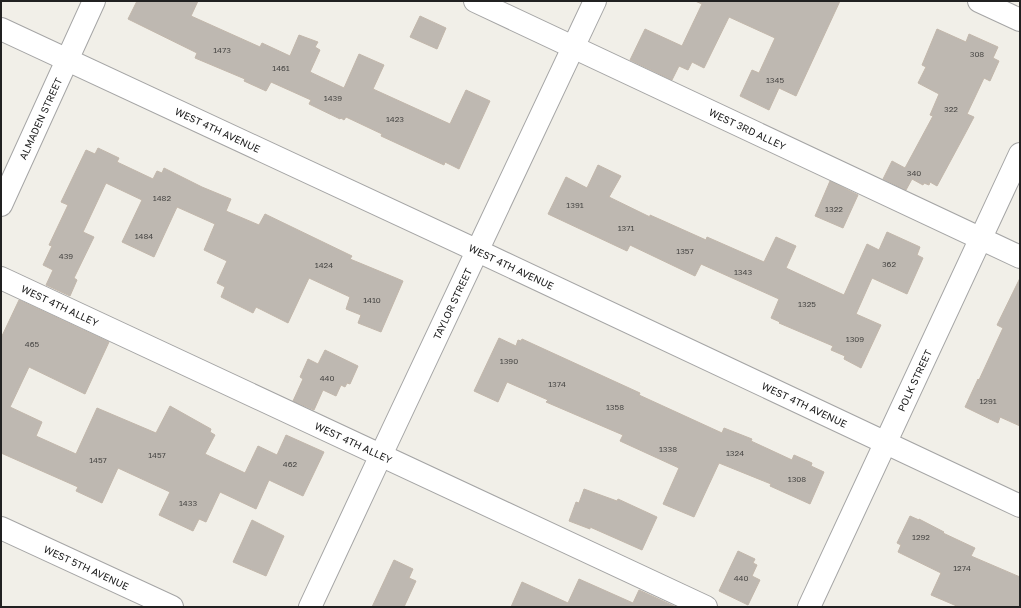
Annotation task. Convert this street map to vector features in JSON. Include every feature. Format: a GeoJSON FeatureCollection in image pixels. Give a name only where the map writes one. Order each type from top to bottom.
{"type":"FeatureCollection","features":[{"type":"Feature","properties":{"kind":"street","name":"ALMADEN STREET"},"geometry":{"type":"LineString","coordinates":[[1,205],[94,1]]}},
{"type":"Feature","properties":{"kind":"street","name":"WEST 3RD ALLEY"},"geometry":{"type":"LineString","coordinates":[[475,1],[1020,257]]}},
{"type":"Feature","properties":{"kind":"street","name":"TAYLOR STREET"},"geometry":{"type":"LineString","coordinates":[[310,607],[595,1]]}},
{"type":"Feature","properties":{"kind":"street"},"geometry":{"type":"LineString","coordinates":[[979,1],[1020,20]]}},
{"type":"Feature","properties":{"kind":"street","name":"WEST 4TH AVENUE"},"geometry":{"type":"LineString","coordinates":[[1,29],[478,250],[885,444],[1020,506]]}},
{"type":"Feature","properties":{"kind":"street","name":"POLK STREET"},"geometry":{"type":"LineString","coordinates":[[809,607],[1020,154]]}},
{"type":"Feature","properties":{"kind":"street","name":"WEST 4TH ALLEY"},"geometry":{"type":"LineString","coordinates":[[1,278],[706,607]]}},
{"type":"Feature","properties":{"kind":"street","name":"WEST 5TH AVENUE"},"geometry":{"type":"LineString","coordinates":[[1,528],[172,607]]}},
{"type":"Feature","properties":{"kind":"building"},"geometry":{"type":"Polygon","coordinates":[[[137,1],[198,1],[191,16],[260,47],[262,43],[290,56],[299,35],[318,42],[315,47],[320,50],[310,72],[344,88],[359,54],[384,65],[373,89],[450,124],[466,90],[490,101],[459,169],[445,162],[444,165],[381,136],[382,134],[346,117],[344,120],[341,118],[340,119],[309,104],[311,100],[271,82],[266,91],[244,81],[245,79],[195,58],[197,53],[128,19],[137,1]]]}},
{"type":"Feature","properties":{"kind":"building"},"geometry":{"type":"Polygon","coordinates":[[[695,1],[840,1],[796,96],[779,88],[769,110],[740,96],[752,70],[759,73],[775,38],[729,17],[704,68],[692,62],[688,70],[679,66],[672,80],[630,60],[645,29],[682,46],[702,4],[695,1]]]}},
{"type":"Feature","properties":{"kind":"building"},"geometry":{"type":"Polygon","coordinates":[[[420,16],[446,28],[437,49],[410,37],[420,16]]]}},
{"type":"Feature","properties":{"kind":"building"},"geometry":{"type":"Polygon","coordinates":[[[937,29],[966,42],[969,34],[998,47],[993,58],[999,61],[990,81],[984,78],[967,114],[974,117],[937,186],[930,182],[929,185],[924,183],[923,185],[912,179],[906,190],[883,179],[892,161],[905,168],[933,116],[930,115],[939,94],[918,83],[926,67],[922,65],[937,29]]]}},
{"type":"Feature","properties":{"kind":"building"},"geometry":{"type":"Polygon","coordinates":[[[98,148],[119,158],[117,162],[153,179],[157,171],[162,173],[164,168],[202,187],[231,199],[226,211],[259,225],[265,214],[352,256],[350,259],[403,281],[381,332],[358,323],[361,315],[346,309],[350,297],[309,278],[288,323],[256,307],[253,313],[221,297],[225,287],[217,283],[227,261],[204,250],[215,224],[177,207],[154,257],[122,242],[142,200],[106,183],[83,232],[94,237],[74,278],[77,280],[70,296],[46,285],[53,270],[43,265],[52,246],[49,245],[68,205],[61,202],[86,150],[95,154],[98,148]]]}},
{"type":"Feature","properties":{"kind":"building"},"geometry":{"type":"Polygon","coordinates":[[[598,165],[621,176],[609,197],[650,217],[650,215],[706,240],[707,237],[764,262],[776,237],[796,246],[786,268],[844,295],[867,244],[879,250],[887,232],[920,247],[917,255],[923,258],[907,294],[872,278],[856,314],[881,325],[861,368],[844,359],[845,356],[831,350],[833,346],[779,323],[780,322],[771,318],[779,299],[701,264],[695,276],[630,245],[627,251],[548,214],[566,177],[587,188],[598,165]]]}},
{"type":"Feature","properties":{"kind":"building"},"geometry":{"type":"Polygon","coordinates":[[[830,181],[858,195],[843,228],[815,216],[830,181]]]}},
{"type":"Feature","properties":{"kind":"building"},"geometry":{"type":"Polygon","coordinates":[[[1020,278],[1020,426],[1000,417],[998,423],[965,407],[1003,328],[997,325],[1020,278]]]}},
{"type":"Feature","properties":{"kind":"building"},"geometry":{"type":"Polygon","coordinates":[[[19,300],[109,342],[85,394],[29,367],[10,407],[42,422],[36,436],[76,454],[97,408],[156,433],[170,406],[211,429],[210,432],[215,435],[205,454],[245,473],[258,446],[277,455],[286,435],[324,452],[303,496],[269,480],[256,509],[220,492],[206,522],[199,519],[193,531],[159,515],[170,492],[118,468],[102,503],[76,491],[78,487],[1,453],[1,338],[19,300]]]}},
{"type":"Feature","properties":{"kind":"building"},"geometry":{"type":"Polygon","coordinates":[[[499,338],[516,346],[518,340],[521,341],[522,339],[640,393],[639,395],[722,433],[724,428],[752,439],[751,441],[792,460],[794,455],[812,463],[811,466],[824,472],[810,504],[770,486],[771,484],[719,463],[694,517],[663,504],[679,468],[620,441],[623,435],[546,402],[548,400],[507,382],[498,402],[474,391],[499,338]]]}},
{"type":"Feature","properties":{"kind":"building"},"geometry":{"type":"Polygon","coordinates":[[[325,350],[358,366],[350,384],[347,383],[345,387],[341,385],[336,396],[323,390],[314,410],[293,401],[303,379],[300,377],[308,359],[318,364],[325,350]]]}},
{"type":"Feature","properties":{"kind":"building"},"geometry":{"type":"Polygon","coordinates":[[[584,489],[617,501],[618,499],[657,517],[642,550],[590,527],[590,529],[569,521],[576,502],[579,503],[584,489]]]}},
{"type":"Feature","properties":{"kind":"building"},"geometry":{"type":"Polygon","coordinates":[[[910,516],[919,519],[944,532],[943,533],[975,548],[971,556],[1020,577],[1020,607],[959,607],[931,595],[941,573],[898,552],[901,545],[897,543],[910,516]]]}},
{"type":"Feature","properties":{"kind":"building"},"geometry":{"type":"Polygon","coordinates":[[[252,520],[284,536],[266,576],[233,562],[252,520]]]}},
{"type":"Feature","properties":{"kind":"building"},"geometry":{"type":"Polygon","coordinates":[[[738,551],[755,559],[753,563],[757,565],[752,576],[760,580],[748,605],[719,591],[738,551]]]}},
{"type":"Feature","properties":{"kind":"building"},"geometry":{"type":"Polygon","coordinates":[[[394,560],[413,569],[409,578],[416,581],[404,607],[372,607],[394,560]]]}},
{"type":"Feature","properties":{"kind":"building"},"geometry":{"type":"Polygon","coordinates":[[[579,579],[633,603],[639,590],[676,607],[511,607],[522,582],[568,603],[579,579]]]}}]}
